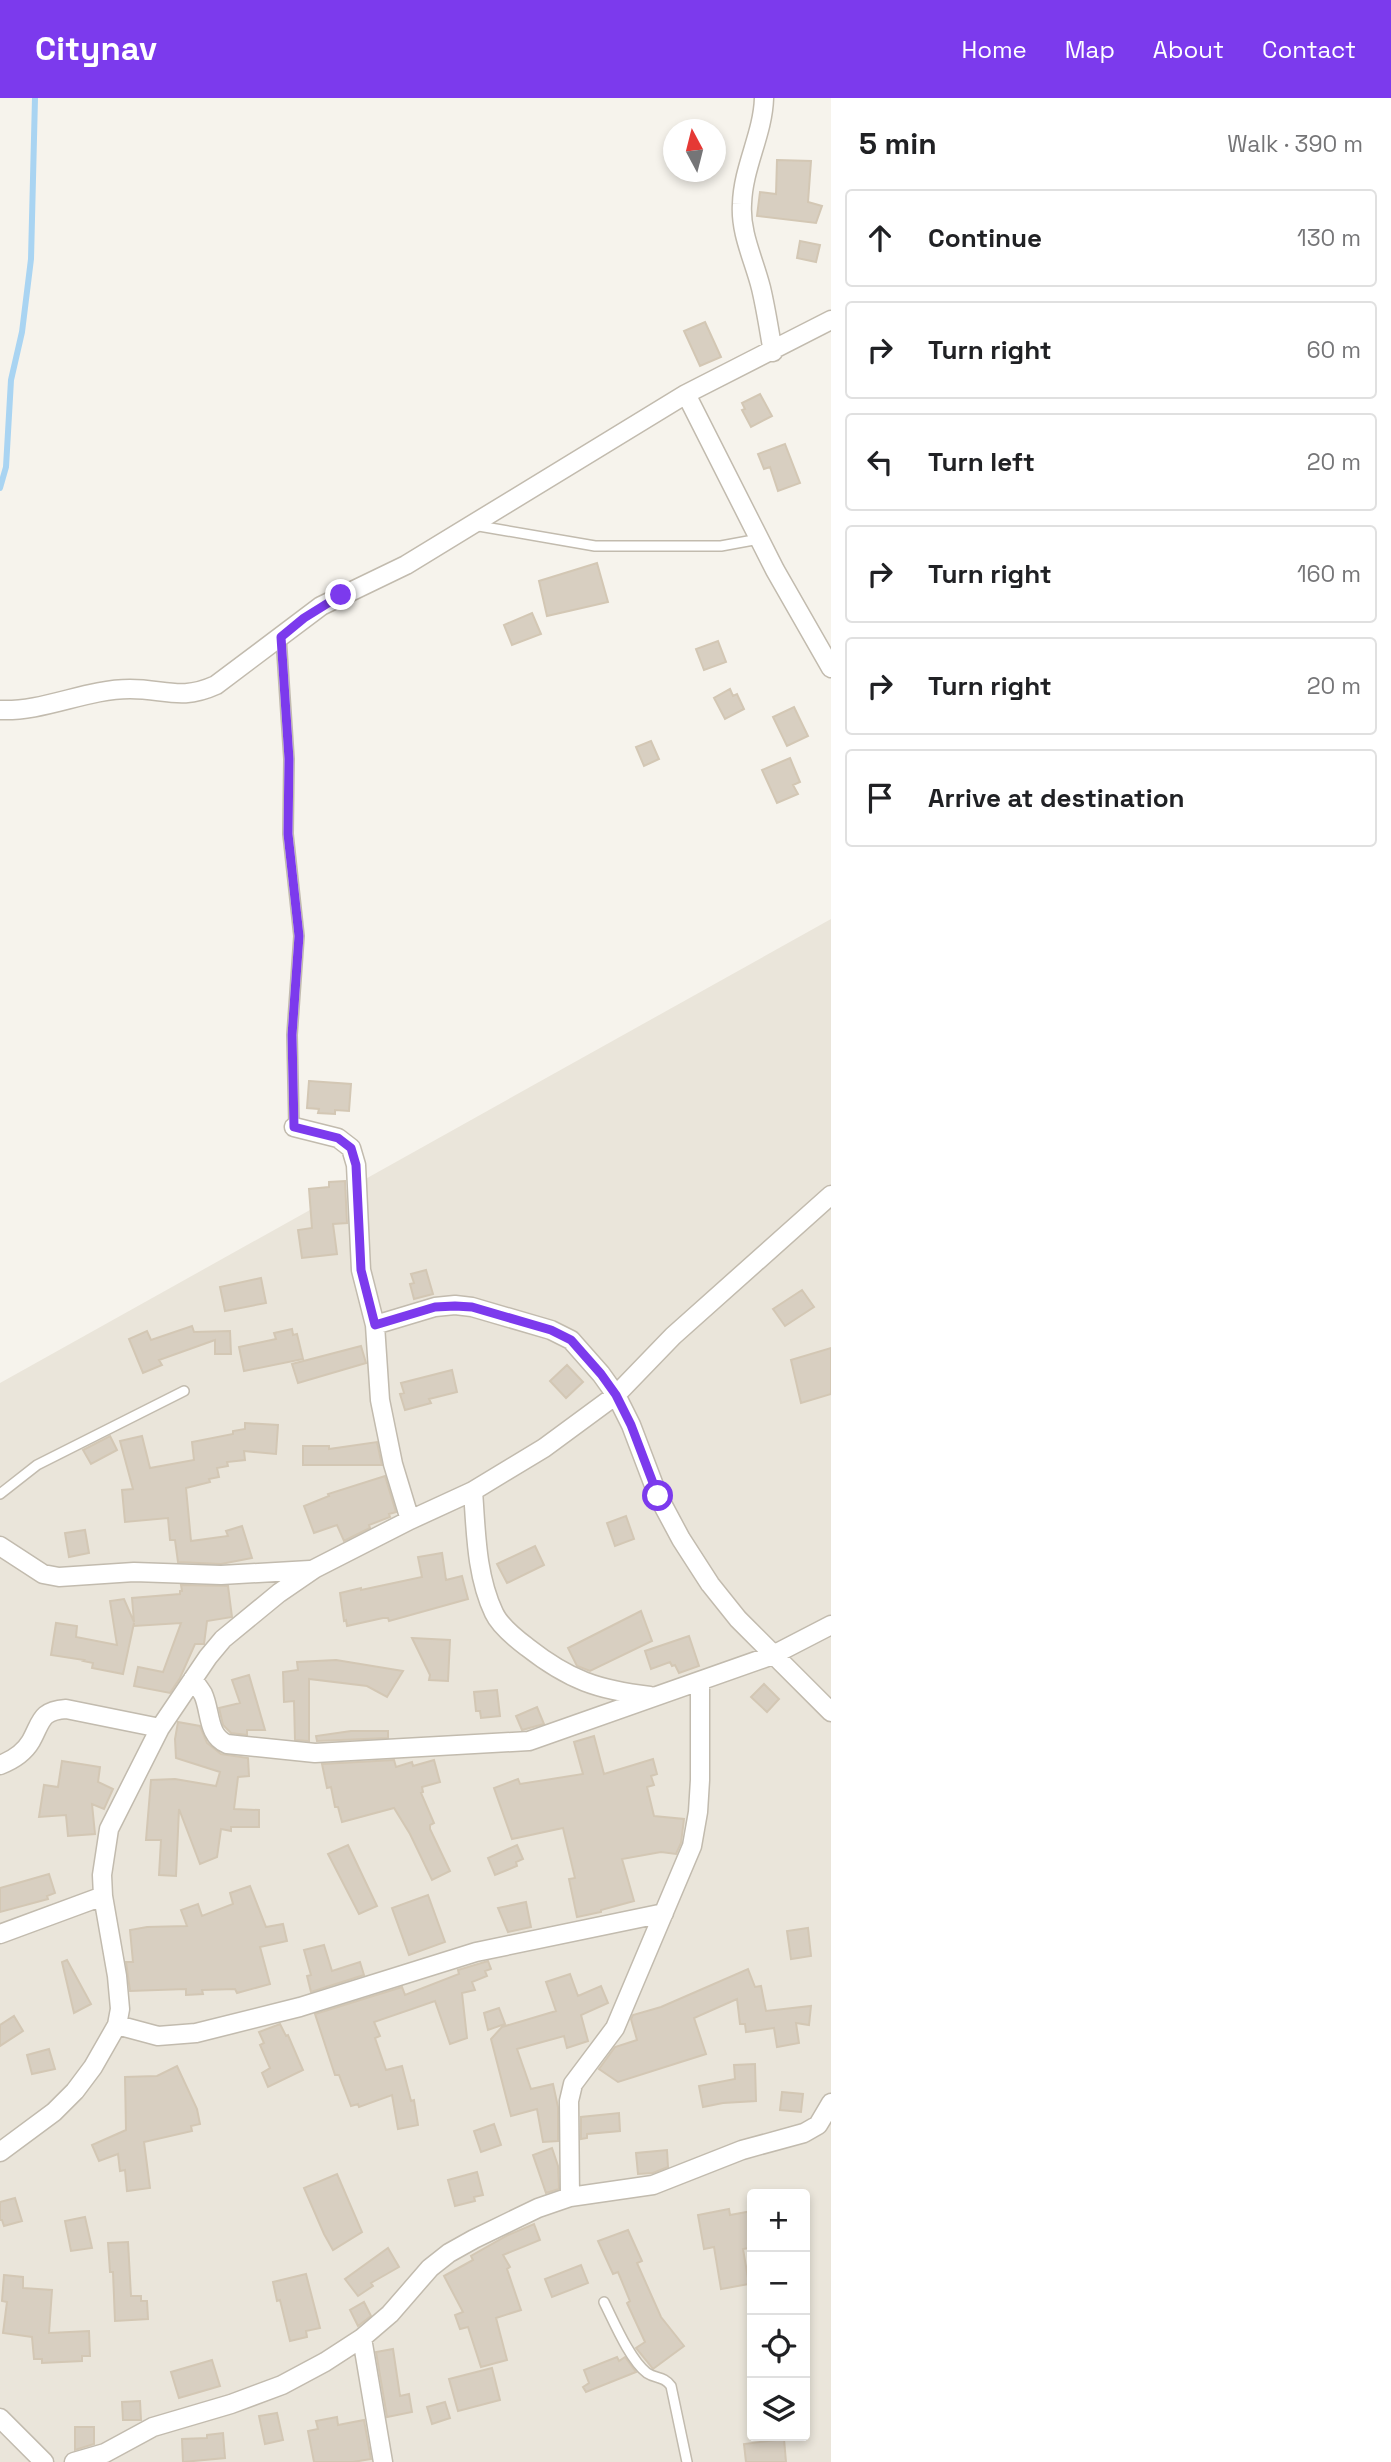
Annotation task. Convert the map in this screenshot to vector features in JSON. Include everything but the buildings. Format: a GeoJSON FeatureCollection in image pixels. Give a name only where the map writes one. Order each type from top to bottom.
{"type":"FeatureCollection","features":[{"type":"Feature","properties":{"kind":"street"},"geometry":{"type":"LineString","coordinates":[[764,98],[741,207],[744,232],[760,286],[773,352]]}},
{"type":"Feature","properties":{"kind":"street"},"geometry":{"type":"LineString","coordinates":[[0,710],[20,709],[130,689],[198,694],[216,685],[321,606],[406,565],[686,394],[773,352],[831,320]]}},
{"type":"Feature","properties":{"kind":"street"},"geometry":{"type":"LineString","coordinates":[[686,394],[759,538],[831,668]]}},
{"type":"Feature","properties":{"kind":"street"},"geometry":{"type":"LineString","coordinates":[[294,1127],[338,1138],[351,1148],[356,1165],[361,1270],[375,1325],[380,1400],[385,1430],[410,1520]]}},
{"type":"Feature","properties":{"kind":"street"},"geometry":{"type":"LineString","coordinates":[[0,2151],[54,2112],[75,2091],[93,2067],[117,2025],[120,2009],[117,1976],[103,1896],[103,1863],[109,1829],[160,1728],[223,1639],[279,1592],[314,1569],[473,1491],[544,1448],[616,1395],[673,1336],[830,1199]]}},
{"type":"Feature","properties":{"kind":"street"},"geometry":{"type":"LineString","coordinates":[[375,1325],[435,1307],[472,1307],[538,1326],[571,1340],[616,1395],[631,1425],[658,1496],[710,1584],[738,1619],[831,1712]]}},
{"type":"Feature","properties":{"kind":"street"},"geometry":{"type":"LineString","coordinates":[[473,1491],[478,1553],[485,1591],[495,1616],[514,1638],[544,1661],[576,1679],[613,1691],[655,1696]]}},
{"type":"Feature","properties":{"kind":"street"},"geometry":{"type":"LineString","coordinates":[[0,1546],[43,1574],[59,1577],[134,1572],[221,1575],[314,1569]]}},
{"type":"Feature","properties":{"kind":"street"},"geometry":{"type":"LineString","coordinates":[[193,1679],[202,1693],[214,1734],[227,1744],[315,1753],[529,1741],[773,1655],[831,1625]]}},
{"type":"Feature","properties":{"kind":"street"},"geometry":{"type":"LineString","coordinates":[[570,2197],[569,2101],[573,2084],[615,2028],[692,1846],[698,1812],[700,1681]]}},
{"type":"Feature","properties":{"kind":"street"},"geometry":{"type":"LineString","coordinates":[[0,1765],[18,1755],[32,1740],[43,1717],[56,1710],[66,1709],[160,1728]]}},
{"type":"Feature","properties":{"kind":"street"},"geometry":{"type":"LineString","coordinates":[[0,1934],[103,1896]]}},
{"type":"Feature","properties":{"kind":"street"},"geometry":{"type":"LineString","coordinates":[[117,2025],[158,2036],[196,2033],[300,2007],[476,1952],[664,1913]]}},
{"type":"Feature","properties":{"kind":"street"},"geometry":{"type":"LineString","coordinates":[[74,2462],[105,2453],[153,2427],[282,2385],[325,2362],[362,2338],[390,2314],[430,2268],[449,2253],[538,2208],[570,2197],[662,2182],[742,2150],[804,2133],[818,2125],[830,2110]]}},
{"type":"Feature","properties":{"kind":"street"},"geometry":{"type":"LineString","coordinates":[[362,2338],[383,2462]]}},
{"type":"Feature","properties":{"kind":"street"},"geometry":{"type":"LineString","coordinates":[[0,2418],[44,2462]]}},
{"type":"Feature","properties":{"kind":"lane"},"geometry":{"type":"LineString","coordinates":[[472,525],[595,546],[721,546],[759,538]]}},
{"type":"Feature","properties":{"kind":"lane"},"geometry":{"type":"LineString","coordinates":[[281,637],[289,759],[288,834],[299,936],[292,1035],[294,1127]]}},
{"type":"Feature","properties":{"kind":"lane"},"geometry":{"type":"LineString","coordinates":[[0,1494],[37,1465],[184,1391]]}},
{"type":"Feature","properties":{"kind":"lane"},"geometry":{"type":"LineString","coordinates":[[604,2302],[621,2338],[645,2371],[663,2378],[671,2386],[687,2462]]}},
{"type":"Feature","properties":{"kind":"shaded area"},"geometry":{"type":"Polygon","coordinates":[[[831,919],[831,2462],[0,2462],[0,1383],[831,919]]]}},
{"type":"Feature","properties":{"kind":"waterway"},"geometry":{"type":"LineString","coordinates":[[0,488],[6,467],[11,380],[22,332],[31,259],[35,98]]}},
{"type":"Feature","properties":{"kind":"route"},"geometry":{"type":"LineString","coordinates":[[341,595],[321,606],[281,637],[289,759],[288,834],[299,936],[292,1035],[294,1127],[338,1138],[351,1148],[356,1165],[361,1270],[375,1325],[435,1307],[472,1307],[551,1330],[571,1340],[616,1395],[631,1425],[658,1496]]}}]}
